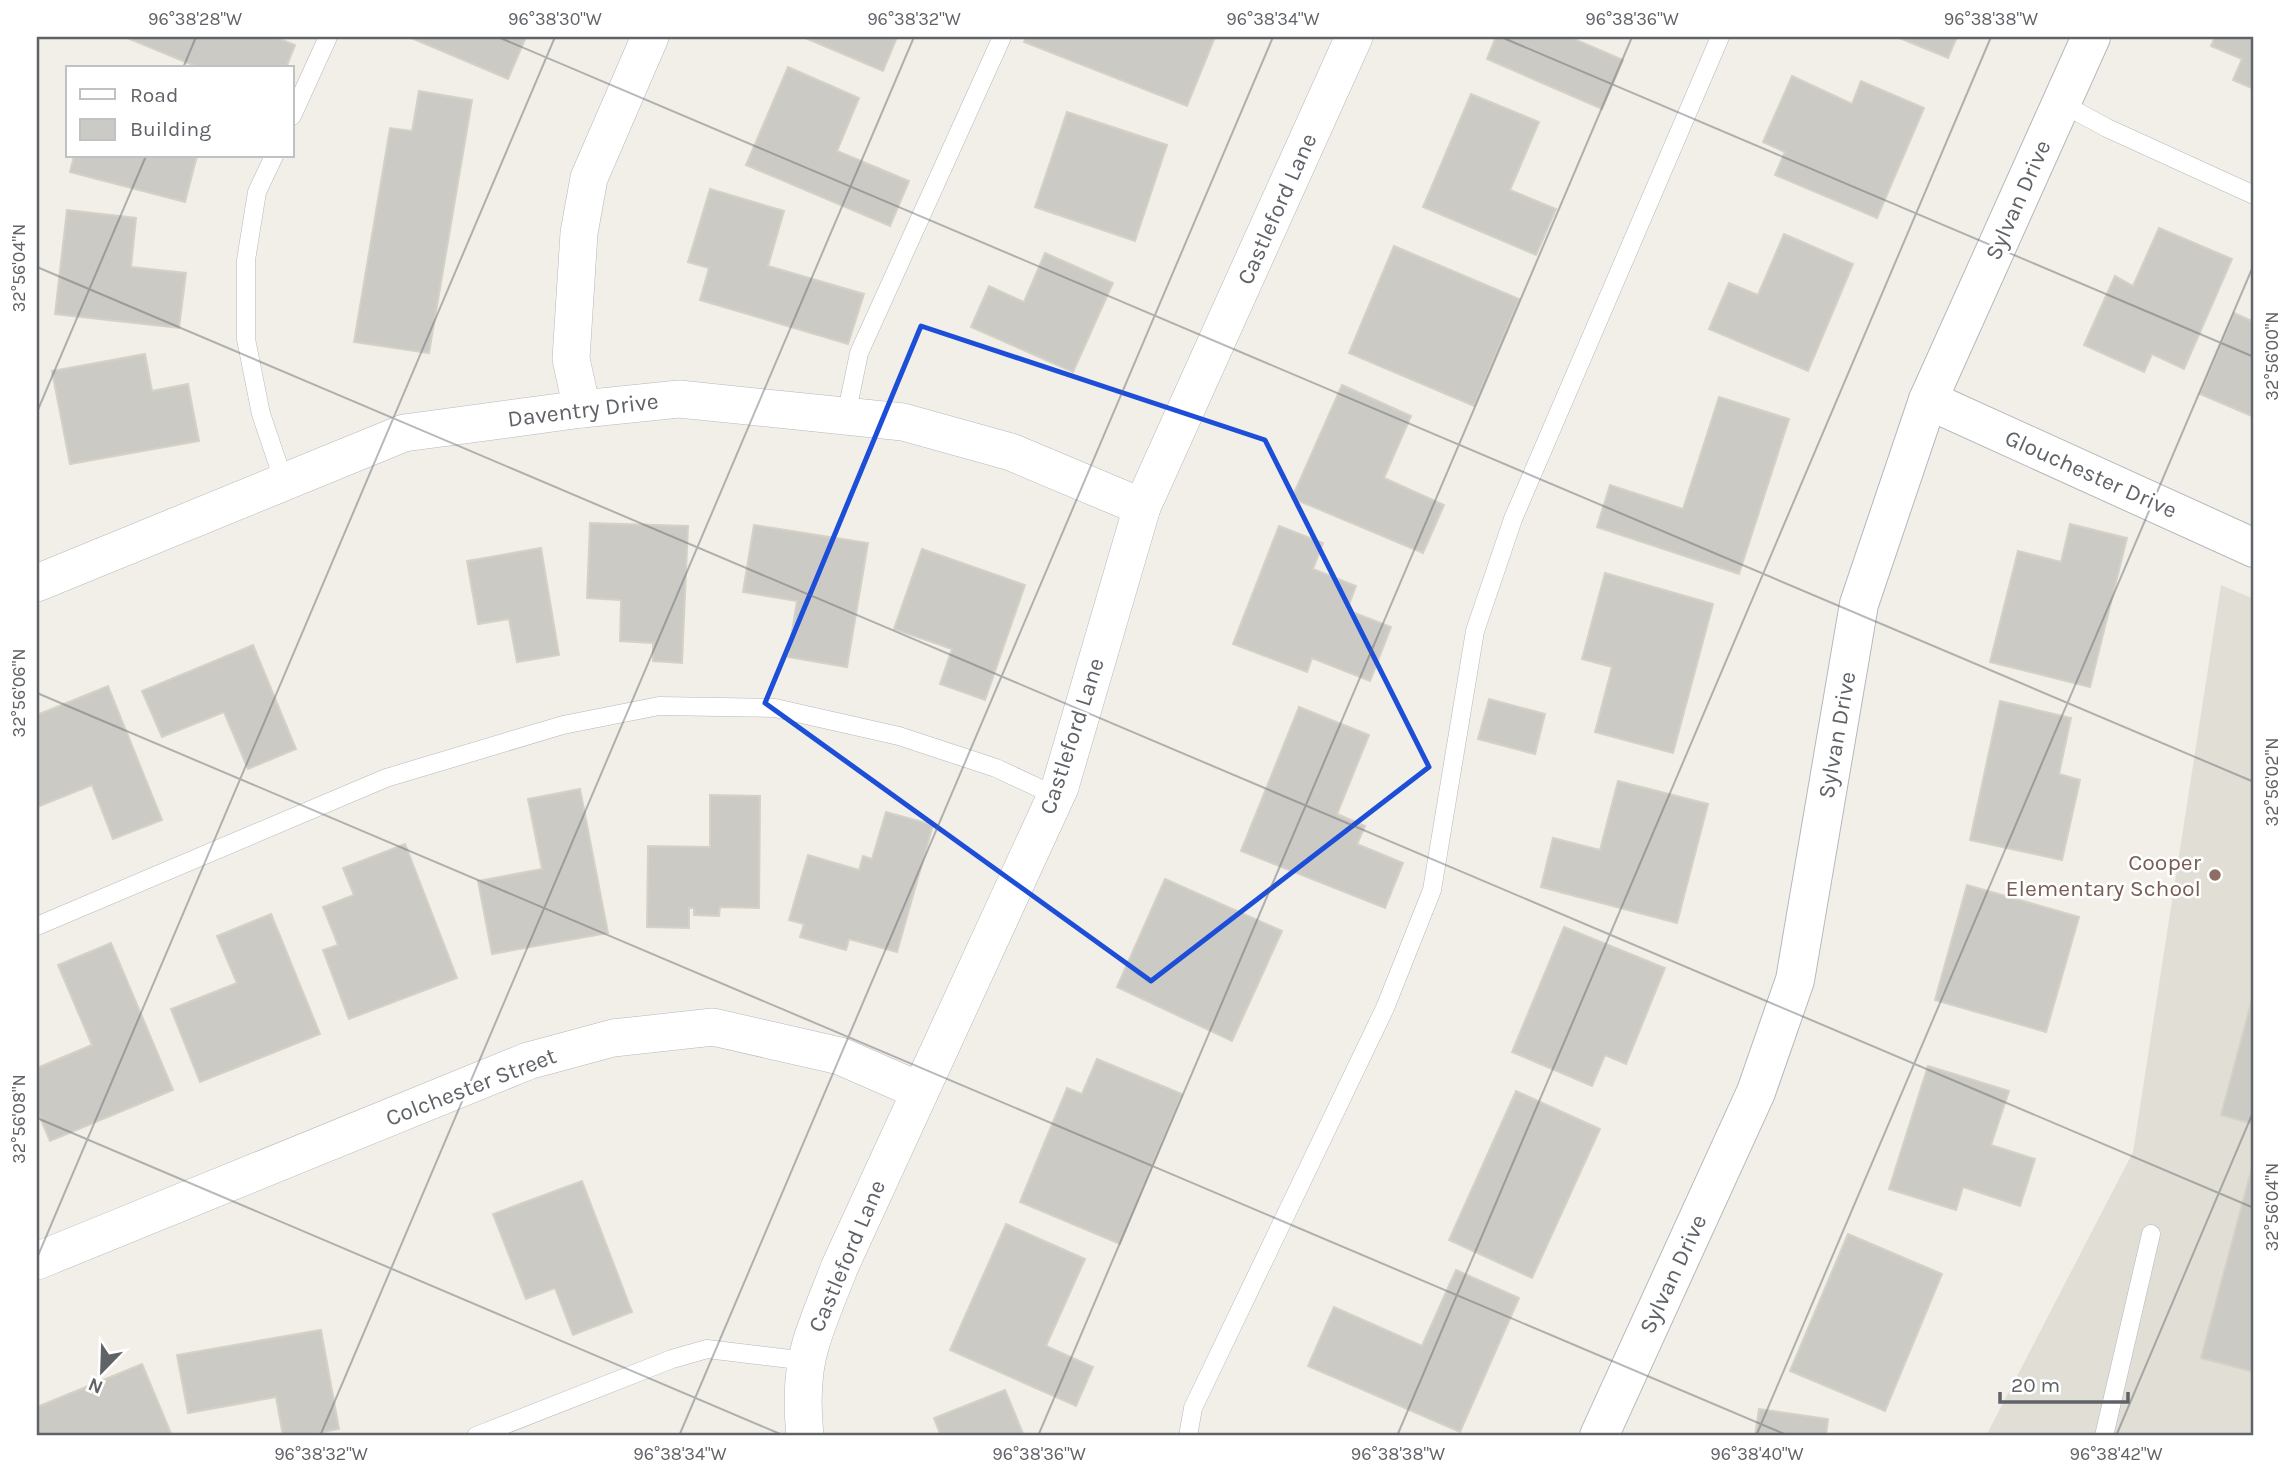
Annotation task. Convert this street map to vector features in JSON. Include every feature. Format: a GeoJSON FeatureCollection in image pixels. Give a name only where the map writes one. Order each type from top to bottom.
{"type":"FeatureCollection","features":[{"type":"Feature","properties":{"kind":"street"},"geometry":{"type":"LineString","coordinates":[[582,409],[570,359],[579,233],[589,178],[650,37]]}},
{"type":"Feature","properties":{"kind":"street","name":"Castleford Lane"},"geometry":{"type":"LineString","coordinates":[[805,1436],[803,1414],[810,1344],[840,1266],[1060,787],[1142,507],[1354,37]]}},
{"type":"Feature","properties":{"kind":"street","name":"Sylvan Drive"},"geometry":{"type":"LineString","coordinates":[[1599,1436],[1756,1091],[1795,980],[1859,604],[1928,400],[2091,37]]}},
{"type":"Feature","properties":{"kind":"street","name":"Daventry Drive"},"geometry":{"type":"LineString","coordinates":[[37,583],[404,433],[679,399],[903,422],[1011,452],[1142,507]]}},
{"type":"Feature","properties":{"kind":"street","name":"Glouchester Drive"},"geometry":{"type":"LineString","coordinates":[[1928,400],[2254,548]]}},
{"type":"Feature","properties":{"kind":"street","name":"Colchester Street"},"geometry":{"type":"LineString","coordinates":[[37,1261],[528,1062],[613,1038],[713,1027],[840,1056],[920,1091]]}},
{"type":"Feature","properties":{"kind":"lane"},"geometry":{"type":"LineString","coordinates":[[294,112],[328,37]]}},
{"type":"Feature","properties":{"kind":"lane"},"geometry":{"type":"LineString","coordinates":[[846,416],[859,353],[1002,37]]}},
{"type":"Feature","properties":{"kind":"lane"},"geometry":{"type":"LineString","coordinates":[[1188,1436],[1193,1408],[1385,1008],[1432,890],[1479,619],[1513,519],[1720,37]]}},
{"type":"Feature","properties":{"kind":"lane"},"geometry":{"type":"LineString","coordinates":[[2061,103],[2107,128],[2254,195]]}},
{"type":"Feature","properties":{"kind":"lane"},"geometry":{"type":"LineString","coordinates":[[273,158],[257,192],[246,260],[246,339],[261,414],[284,482]]}},
{"type":"Feature","properties":{"kind":"lane"},"geometry":{"type":"LineString","coordinates":[[37,926],[386,778],[563,725],[659,706],[775,708],[899,736],[996,768],[1056,796]]}},
{"type":"Feature","properties":{"kind":"lane"},"geometry":{"type":"LineString","coordinates":[[2104,1436],[2151,1234]]}},
{"type":"Feature","properties":{"kind":"lane"},"geometry":{"type":"LineString","coordinates":[[476,1436],[672,1359],[707,1349],[807,1360]]}},
{"type":"Feature","properties":{"kind":"highlighted area"},"geometry":{"type":"Polygon","coordinates":[[[921,326],[1265,440],[1429,767],[1151,981],[765,703],[921,326]]]}},
{"type":"Feature","properties":{"kind":"shaded area","name":"Cooper Elementary School"},"geometry":{"type":"Polygon","coordinates":[[[2221,585],[2254,599],[2254,1436],[1986,1436],[2133,1152],[2221,585]]]}},
{"type":"Feature","properties":{"kind":"building"},"geometry":{"type":"Polygon","coordinates":[[[125,37],[275,37],[295,45],[287,66],[195,66],[125,37]]]}},
{"type":"Feature","properties":{"kind":"building"},"geometry":{"type":"Polygon","coordinates":[[[409,37],[526,37],[508,79],[409,37]]]}},
{"type":"Feature","properties":{"kind":"building"},"geometry":{"type":"Polygon","coordinates":[[[803,37],[897,37],[883,71],[803,37]]]}},
{"type":"Feature","properties":{"kind":"building"},"geometry":{"type":"Polygon","coordinates":[[[1026,37],[1215,37],[1187,106],[1024,42],[1026,37]]]}},
{"type":"Feature","properties":{"kind":"building"},"geometry":{"type":"Polygon","coordinates":[[[1496,37],[1575,37],[1574,39],[1623,60],[1602,109],[1487,59],[1496,37]]]}},
{"type":"Feature","properties":{"kind":"building"},"geometry":{"type":"Polygon","coordinates":[[[1897,37],[1957,37],[1948,58],[1897,37]]]}},
{"type":"Feature","properties":{"kind":"building"},"geometry":{"type":"Polygon","coordinates":[[[2215,37],[2254,37],[2254,89],[2233,80],[2242,59],[2211,46],[2215,37]]]}},
{"type":"Feature","properties":{"kind":"building"},"geometry":{"type":"Polygon","coordinates":[[[788,67],[859,98],[837,151],[909,181],[890,226],[746,165],[788,67]]]}},
{"type":"Feature","properties":{"kind":"building"},"geometry":{"type":"Polygon","coordinates":[[[1792,76],[1852,104],[1861,81],[1924,108],[1877,218],[1775,175],[1785,152],[1763,142],[1792,76]]]}},
{"type":"Feature","properties":{"kind":"building"},"geometry":{"type":"Polygon","coordinates":[[[419,91],[472,100],[429,353],[354,342],[390,128],[412,131],[419,91]]]}},
{"type":"Feature","properties":{"kind":"building"},"geometry":{"type":"Polygon","coordinates":[[[1471,94],[1539,122],[1510,190],[1556,209],[1536,255],[1423,207],[1471,94]]]}},
{"type":"Feature","properties":{"kind":"building"},"geometry":{"type":"Polygon","coordinates":[[[1067,112],[1167,145],[1135,241],[1035,207],[1067,112]]]}},
{"type":"Feature","properties":{"kind":"building"},"geometry":{"type":"Polygon","coordinates":[[[74,158],[196,158],[185,202],[70,172],[74,158]]]}},
{"type":"Feature","properties":{"kind":"building"},"geometry":{"type":"Polygon","coordinates":[[[710,189],[784,211],[768,266],[864,294],[848,344],[700,300],[709,268],[688,262],[710,189]]]}},
{"type":"Feature","properties":{"kind":"building"},"geometry":{"type":"Polygon","coordinates":[[[67,210],[136,218],[131,267],[186,273],[179,328],[55,314],[67,210]]]}},
{"type":"Feature","properties":{"kind":"building"},"geometry":{"type":"Polygon","coordinates":[[[2159,228],[2232,259],[2184,369],[2152,354],[2144,372],[2084,345],[2115,276],[2133,286],[2159,228]]]}},
{"type":"Feature","properties":{"kind":"building"},"geometry":{"type":"Polygon","coordinates":[[[1784,234],[1853,264],[1808,371],[1709,329],[1729,283],[1758,295],[1784,234]]]}},
{"type":"Feature","properties":{"kind":"building"},"geometry":{"type":"Polygon","coordinates":[[[1394,246],[1519,299],[1474,406],[1349,353],[1394,246]]]}},
{"type":"Feature","properties":{"kind":"building"},"geometry":{"type":"Polygon","coordinates":[[[1045,253],[1113,283],[1073,372],[971,327],[989,286],[1024,302],[1045,253]]]}},
{"type":"Feature","properties":{"kind":"building"},"geometry":{"type":"Polygon","coordinates":[[[2234,313],[2254,322],[2254,417],[2200,394],[2234,313]]]}},
{"type":"Feature","properties":{"kind":"building"},"geometry":{"type":"Polygon","coordinates":[[[145,354],[152,391],[188,384],[199,441],[70,464],[52,371],[145,354]]]}},
{"type":"Feature","properties":{"kind":"building"},"geometry":{"type":"Polygon","coordinates":[[[1342,385],[1411,416],[1384,478],[1444,505],[1423,553],[1292,498],[1342,385]]]}},
{"type":"Feature","properties":{"kind":"building"},"geometry":{"type":"Polygon","coordinates":[[[1719,397],[1789,419],[1739,574],[1597,527],[1610,485],[1683,509],[1719,397]]]}},
{"type":"Feature","properties":{"kind":"building"},"geometry":{"type":"Polygon","coordinates":[[[590,523],[688,526],[682,663],[653,661],[653,643],[620,641],[621,600],[587,598],[590,523]]]}},
{"type":"Feature","properties":{"kind":"building"},"geometry":{"type":"Polygon","coordinates":[[[2070,524],[2127,538],[2090,687],[1990,662],[2018,551],[2061,562],[2070,524]]]}},
{"type":"Feature","properties":{"kind":"building"},"geometry":{"type":"Polygon","coordinates":[[[754,525],[868,543],[847,667],[788,657],[797,601],[743,592],[754,525]]]}},
{"type":"Feature","properties":{"kind":"building"},"geometry":{"type":"Polygon","coordinates":[[[1279,526],[1323,543],[1313,569],[1356,586],[1347,610],[1391,627],[1370,681],[1312,658],[1307,672],[1233,644],[1279,526]]]}},
{"type":"Feature","properties":{"kind":"building"},"geometry":{"type":"Polygon","coordinates":[[[541,548],[559,655],[517,662],[509,619],[478,624],[467,561],[541,548]]]}},
{"type":"Feature","properties":{"kind":"building"},"geometry":{"type":"Polygon","coordinates":[[[922,549],[1025,585],[985,700],[940,684],[952,649],[894,629],[922,549]]]}},
{"type":"Feature","properties":{"kind":"building"},"geometry":{"type":"Polygon","coordinates":[[[1605,573],[1713,604],[1673,753],[1595,732],[1612,667],[1582,659],[1605,573]]]}},
{"type":"Feature","properties":{"kind":"building"},"geometry":{"type":"Polygon","coordinates":[[[253,645],[296,749],[248,769],[224,712],[162,737],[142,691],[253,645]]]}},
{"type":"Feature","properties":{"kind":"building"},"geometry":{"type":"Polygon","coordinates":[[[108,686],[162,820],[113,839],[92,785],[37,807],[37,715],[108,686]]]}},
{"type":"Feature","properties":{"kind":"building"},"geometry":{"type":"Polygon","coordinates":[[[1489,699],[1545,714],[1535,754],[1478,739],[1489,699]]]}},
{"type":"Feature","properties":{"kind":"building"},"geometry":{"type":"Polygon","coordinates":[[[2000,701],[2071,718],[2059,774],[2080,780],[2062,860],[1970,840],[2000,701]]]}},
{"type":"Feature","properties":{"kind":"building"},"geometry":{"type":"Polygon","coordinates":[[[1299,707],[1369,735],[1337,814],[1365,826],[1357,844],[1403,863],[1385,908],[1241,851],[1299,707]]]}},
{"type":"Feature","properties":{"kind":"building"},"geometry":{"type":"Polygon","coordinates":[[[1618,781],[1708,804],[1677,923],[1541,887],[1553,838],[1600,850],[1618,781]]]}},
{"type":"Feature","properties":{"kind":"building"},"geometry":{"type":"Polygon","coordinates":[[[580,789],[608,933],[492,954],[478,881],[542,869],[528,799],[580,789]]]}},
{"type":"Feature","properties":{"kind":"building"},"geometry":{"type":"Polygon","coordinates":[[[710,795],[760,796],[759,908],[720,907],[719,916],[694,915],[694,908],[689,908],[689,928],[647,927],[648,846],[710,847],[710,795]]]}},
{"type":"Feature","properties":{"kind":"building"},"geometry":{"type":"Polygon","coordinates":[[[886,812],[933,825],[897,952],[849,939],[846,950],[800,937],[804,924],[789,920],[808,855],[859,870],[863,856],[872,859],[886,812]]]}},
{"type":"Feature","properties":{"kind":"building"},"geometry":{"type":"Polygon","coordinates":[[[405,844],[457,978],[349,1019],[323,950],[338,945],[323,907],[354,895],[343,868],[405,844]]]}},
{"type":"Feature","properties":{"kind":"building"},"geometry":{"type":"Polygon","coordinates":[[[1165,879],[1282,931],[1232,1041],[1117,987],[1165,879]]]}},
{"type":"Feature","properties":{"kind":"building"},"geometry":{"type":"Polygon","coordinates":[[[1967,885],[2079,917],[2046,1032],[1935,1000],[1967,885]]]}},
{"type":"Feature","properties":{"kind":"building"},"geometry":{"type":"Polygon","coordinates":[[[271,914],[320,1034],[200,1082],[171,1009],[237,983],[217,936],[271,914]]]}},
{"type":"Feature","properties":{"kind":"building"},"geometry":{"type":"Polygon","coordinates":[[[1564,927],[1665,968],[1626,1064],[1605,1055],[1592,1086],[1512,1052],[1564,927]]]}},
{"type":"Feature","properties":{"kind":"building"},"geometry":{"type":"Polygon","coordinates":[[[111,943],[173,1090],[50,1141],[37,1110],[37,1068],[92,1045],[58,965],[111,943]]]}},
{"type":"Feature","properties":{"kind":"building"},"geometry":{"type":"Polygon","coordinates":[[[2254,992],[2254,1124],[2221,1115],[2254,992]]]}},
{"type":"Feature","properties":{"kind":"building"},"geometry":{"type":"Polygon","coordinates":[[[1097,1059],[1182,1094],[1120,1244],[1020,1202],[1067,1088],[1082,1094],[1097,1059]]]}},
{"type":"Feature","properties":{"kind":"building"},"geometry":{"type":"Polygon","coordinates":[[[1928,1066],[2009,1091],[1991,1145],[2035,1159],[2020,1206],[1963,1187],[1956,1210],[1889,1189],[1928,1066]]]}},
{"type":"Feature","properties":{"kind":"building"},"geometry":{"type":"Polygon","coordinates":[[[1516,1091],[1600,1129],[1532,1278],[1449,1240],[1516,1091]]]}},
{"type":"Feature","properties":{"kind":"building"},"geometry":{"type":"Polygon","coordinates":[[[2254,1160],[2254,1372],[2201,1358],[2254,1160]]]}},
{"type":"Feature","properties":{"kind":"building"},"geometry":{"type":"Polygon","coordinates":[[[582,1181],[632,1312],[573,1335],[555,1288],[526,1299],[493,1214],[582,1181]]]}},
{"type":"Feature","properties":{"kind":"building"},"geometry":{"type":"Polygon","coordinates":[[[1006,1224],[1085,1259],[1046,1346],[1093,1367],[1076,1406],[950,1350],[1006,1224]]]}},
{"type":"Feature","properties":{"kind":"building"},"geometry":{"type":"Polygon","coordinates":[[[1848,1234],[1942,1274],[1885,1411],[1790,1371],[1848,1234]]]}},
{"type":"Feature","properties":{"kind":"building"},"geometry":{"type":"Polygon","coordinates":[[[1456,1270],[1519,1298],[1460,1432],[1308,1366],[1334,1307],[1422,1346],[1456,1270]]]}},
{"type":"Feature","properties":{"kind":"building"},"geometry":{"type":"Polygon","coordinates":[[[321,1330],[339,1429],[301,1436],[283,1436],[276,1397],[188,1413],[177,1355],[321,1330]]]}},
{"type":"Feature","properties":{"kind":"building"},"geometry":{"type":"Polygon","coordinates":[[[142,1364],[172,1436],[37,1436],[37,1407],[142,1364]]]}},
{"type":"Feature","properties":{"kind":"building"},"geometry":{"type":"Polygon","coordinates":[[[1005,1390],[1024,1436],[941,1436],[934,1418],[1005,1390]]]}},
{"type":"Feature","properties":{"kind":"building"},"geometry":{"type":"Polygon","coordinates":[[[1759,1409],[1828,1419],[1826,1436],[1755,1436],[1759,1409]]]}},
{"type":"Feature","properties":{"kind":"place","name":"Cooper Elementary School"},"geometry":{"type":"Point","coordinates":[2215,875]}}]}
